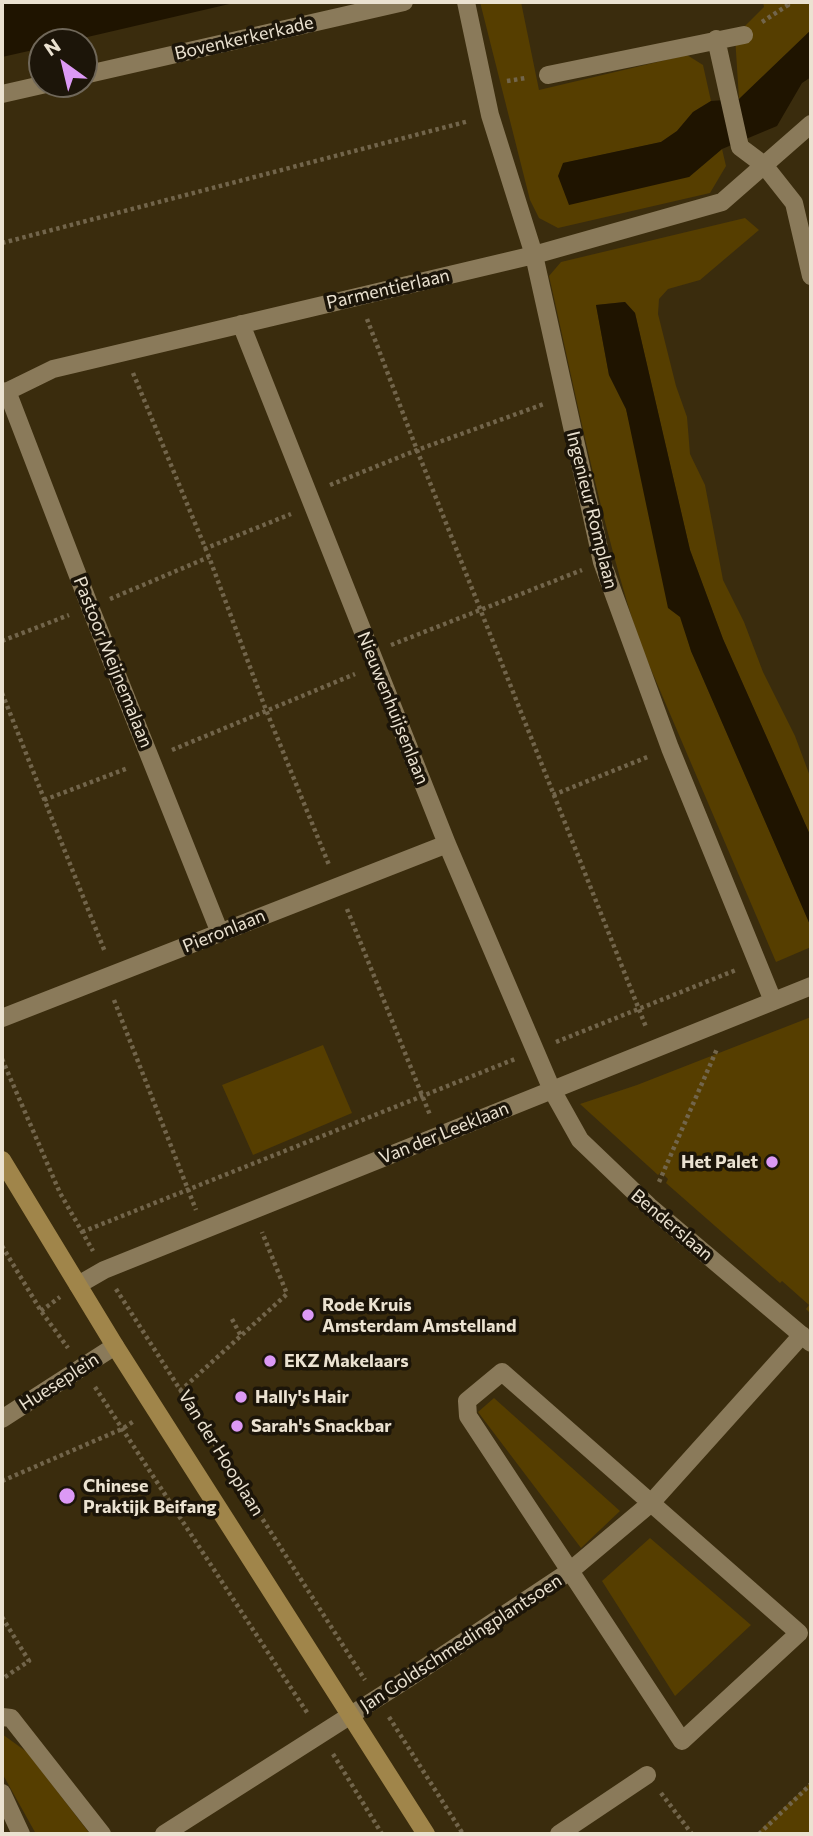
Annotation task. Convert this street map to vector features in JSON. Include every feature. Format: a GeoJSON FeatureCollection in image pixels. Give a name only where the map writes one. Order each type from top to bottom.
{"type":"FeatureCollection","features":[{"type":"Feature","properties":{"kind":"street","name":"Bovenkerkerkade"},"geometry":{"type":"LineString","coordinates":[[98,72],[404,2]]}},
{"type":"Feature","properties":{"kind":"street","name":"Ingenieur Romplaan"},"geometry":{"type":"LineString","coordinates":[[466,2],[490,115],[534,255],[602,562],[670,748],[773,1001]]}},
{"type":"Feature","properties":{"kind":"street"},"geometry":{"type":"LineString","coordinates":[[548,75],[744,35]]}},
{"type":"Feature","properties":{"kind":"street"},"geometry":{"type":"LineString","coordinates":[[716,40],[740,147],[764,165],[794,203],[811,276]]}},
{"type":"Feature","properties":{"kind":"street"},"geometry":{"type":"LineString","coordinates":[[2,94],[28,88]]}},
{"type":"Feature","properties":{"kind":"street","name":"Parmentierlaan"},"geometry":{"type":"LineString","coordinates":[[4,393],[53,369],[534,255],[722,202],[811,124]]}},
{"type":"Feature","properties":{"kind":"street","name":"Nieuwenhuijsenlaan"},"geometry":{"type":"LineString","coordinates":[[241,324],[447,844],[552,1090]]}},
{"type":"Feature","properties":{"kind":"street","name":"Pastoor Meijnemalaan"},"geometry":{"type":"LineString","coordinates":[[4,393],[220,933]]}},
{"type":"Feature","properties":{"kind":"street","name":"Pieronlaan"},"geometry":{"type":"LineString","coordinates":[[2,1018],[447,844]]}},
{"type":"Feature","properties":{"kind":"street","name":"Van der Leeklaan"},"geometry":{"type":"LineString","coordinates":[[78,1285],[104,1270],[811,986]]}},
{"type":"Feature","properties":{"kind":"street","name":"Benderslaan"},"geometry":{"type":"LineString","coordinates":[[552,1090],[580,1140],[649,1206],[807,1339]]}},
{"type":"Feature","properties":{"kind":"street","name":"Van der Hooplaan"},"geometry":{"type":"LineString","coordinates":[[2,1160],[115,1346],[426,1834]]}},
{"type":"Feature","properties":{"kind":"street","name":"Jan Goldschmedingplantsoen"},"geometry":{"type":"LineString","coordinates":[[164,1834],[570,1571],[651,1503],[807,1339]]}},
{"type":"Feature","properties":{"kind":"street","name":"Hueseplein"},"geometry":{"type":"LineString","coordinates":[[2,1419],[115,1346]]}},
{"type":"Feature","properties":{"kind":"street","name":"Jan Goldschmedingplantsoen"},"geometry":{"type":"LineString","coordinates":[[502,1372],[651,1503],[799,1633],[682,1741],[468,1416],[467,1401],[502,1372]]}},
{"type":"Feature","properties":{"kind":"street"},"geometry":{"type":"LineString","coordinates":[[2,1717],[11,1718],[102,1834]]}},
{"type":"Feature","properties":{"kind":"street"},"geometry":{"type":"LineString","coordinates":[[559,1834],[648,1775]]}},
{"type":"Feature","properties":{"kind":"street"},"geometry":{"type":"LineString","coordinates":[[2,1793],[21,1834]]}},
{"type":"Feature","properties":{"kind":"path"},"geometry":{"type":"LineString","coordinates":[[744,35],[789,3]]}},
{"type":"Feature","properties":{"kind":"path"},"geometry":{"type":"LineString","coordinates":[[484,86],[548,75]]}},
{"type":"Feature","properties":{"kind":"path"},"geometry":{"type":"LineString","coordinates":[[2,243],[490,115]]}},
{"type":"Feature","properties":{"kind":"path"},"geometry":{"type":"LineString","coordinates":[[358,296],[655,1049]]}},
{"type":"Feature","properties":{"kind":"path"},"geometry":{"type":"LineString","coordinates":[[125,352],[266,710],[439,1136]]}},
{"type":"Feature","properties":{"kind":"path"},"geometry":{"type":"LineString","coordinates":[[204,549],[417,450],[565,397]]}},
{"type":"Feature","properties":{"kind":"path"},"geometry":{"type":"LineString","coordinates":[[44,800],[266,710],[480,609],[602,562]]}},
{"type":"Feature","properties":{"kind":"path"},"geometry":{"type":"LineString","coordinates":[[2,693],[204,1230]]}},
{"type":"Feature","properties":{"kind":"path"},"geometry":{"type":"LineString","coordinates":[[553,795],[670,748]]}},
{"type":"Feature","properties":{"kind":"path"},"geometry":{"type":"LineString","coordinates":[[82,1233],[757,962]]}},
{"type":"Feature","properties":{"kind":"path"},"geometry":{"type":"LineString","coordinates":[[649,1206],[731,1018]]}},
{"type":"Feature","properties":{"kind":"path","name":"Van der Hooplaan"},"geometry":{"type":"LineString","coordinates":[[2,1059],[61,1193],[104,1270],[463,1834]]}},
{"type":"Feature","properties":{"kind":"path"},"geometry":{"type":"LineString","coordinates":[[2,1481],[122,1429],[181,1390],[287,1294],[254,1210]]}},
{"type":"Feature","properties":{"kind":"path"},"geometry":{"type":"LineString","coordinates":[[2,1246],[41,1311],[82,1368],[321,1734],[382,1834]]}},
{"type":"Feature","properties":{"kind":"path"},"geometry":{"type":"LineString","coordinates":[[232,1318],[241,1336]]}},
{"type":"Feature","properties":{"kind":"path"},"geometry":{"type":"LineString","coordinates":[[2,1617],[29,1661],[2,1679]]}},
{"type":"Feature","properties":{"kind":"path"},"geometry":{"type":"LineString","coordinates":[[648,1775],[692,1834]]}},
{"type":"Feature","properties":{"kind":"path"},"geometry":{"type":"LineString","coordinates":[[759,1834],[811,1784]]}},
{"type":"Feature","properties":{"kind":"shaded area"},"geometry":{"type":"Polygon","coordinates":[[[2,2],[238,2],[98,35],[98,28],[28,28],[28,51],[2,57],[2,2]]]}},
{"type":"Feature","properties":{"kind":"shaded area"},"geometry":{"type":"Polygon","coordinates":[[[480,2],[521,2],[539,90],[687,55],[703,65],[711,101],[693,112],[677,131],[661,142],[563,163],[689,177],[722,149],[726,166],[710,193],[558,228],[539,218],[530,200],[480,2]]]}},
{"type":"Feature","properties":{"kind":"shaded area"},"geometry":{"type":"Polygon","coordinates":[[[763,2],[811,2],[811,30],[739,99],[735,36],[764,7],[763,2]]]}},
{"type":"Feature","properties":{"kind":"shaded area"},"geometry":{"type":"Polygon","coordinates":[[[811,30],[811,77],[802,83],[777,126],[722,149],[689,177],[569,205],[558,176],[563,163],[661,142],[677,131],[693,112],[711,101],[739,99],[811,30]]]}},
{"type":"Feature","properties":{"kind":"shaded area"},"geometry":{"type":"Polygon","coordinates":[[[745,218],[759,230],[700,280],[668,289],[659,299],[658,314],[676,386],[687,417],[690,454],[705,485],[723,580],[744,622],[763,672],[795,736],[811,779],[811,837],[723,639],[690,550],[635,313],[625,302],[596,305],[609,375],[626,409],[691,651],[811,927],[811,947],[776,962],[641,646],[602,508],[549,276],[561,262],[745,218]]]}},
{"type":"Feature","properties":{"kind":"shaded area"},"geometry":{"type":"Polygon","coordinates":[[[625,302],[635,313],[690,550],[723,639],[811,837],[811,927],[691,651],[680,617],[668,608],[626,409],[609,375],[596,305],[625,302]]]}},
{"type":"Feature","properties":{"kind":"shaded area"},"geometry":{"type":"Polygon","coordinates":[[[811,1017],[811,1314],[806,1309],[809,1305],[666,1183],[668,1179],[661,1172],[658,1175],[580,1104],[637,1085],[811,1017]]]}},
{"type":"Feature","properties":{"kind":"shaded area"},"geometry":{"type":"Polygon","coordinates":[[[323,1045],[352,1113],[253,1155],[222,1085],[323,1045]]]}},
{"type":"Feature","properties":{"kind":"shaded area"},"geometry":{"type":"Polygon","coordinates":[[[494,1398],[620,1511],[581,1548],[478,1412],[494,1398]]]}},
{"type":"Feature","properties":{"kind":"shaded area"},"geometry":{"type":"Polygon","coordinates":[[[650,1538],[751,1625],[675,1696],[602,1581],[650,1538]]]}},
{"type":"Feature","properties":{"kind":"shaded area"},"geometry":{"type":"Polygon","coordinates":[[[2,1734],[27,1752],[90,1834],[36,1834],[2,1773],[2,1734]]]}},
{"type":"Feature","properties":{"kind":"shaded area"},"geometry":{"type":"Polygon","coordinates":[[[811,1782],[811,1834],[757,1834],[762,1828],[811,1782]]]}},
{"type":"Feature","properties":{"kind":"place","name":"Het Palet"},"geometry":{"type":"Point","coordinates":[772,1162]}},
{"type":"Feature","properties":{"kind":"place","name":"Rode Kruis Amsterdam Amstelland"},"geometry":{"type":"Point","coordinates":[308,1315]}},
{"type":"Feature","properties":{"kind":"place","name":"EKZ Makelaars"},"geometry":{"type":"Point","coordinates":[270,1361]}},
{"type":"Feature","properties":{"kind":"place","name":"Hally's Hair"},"geometry":{"type":"Point","coordinates":[241,1397]}},
{"type":"Feature","properties":{"kind":"place","name":"Sarah's Snackbar"},"geometry":{"type":"Point","coordinates":[237,1426]}},
{"type":"Feature","properties":{"kind":"place","name":"Chinese Praktijk Beifang"},"geometry":{"type":"Point","coordinates":[67,1496]}}]}
